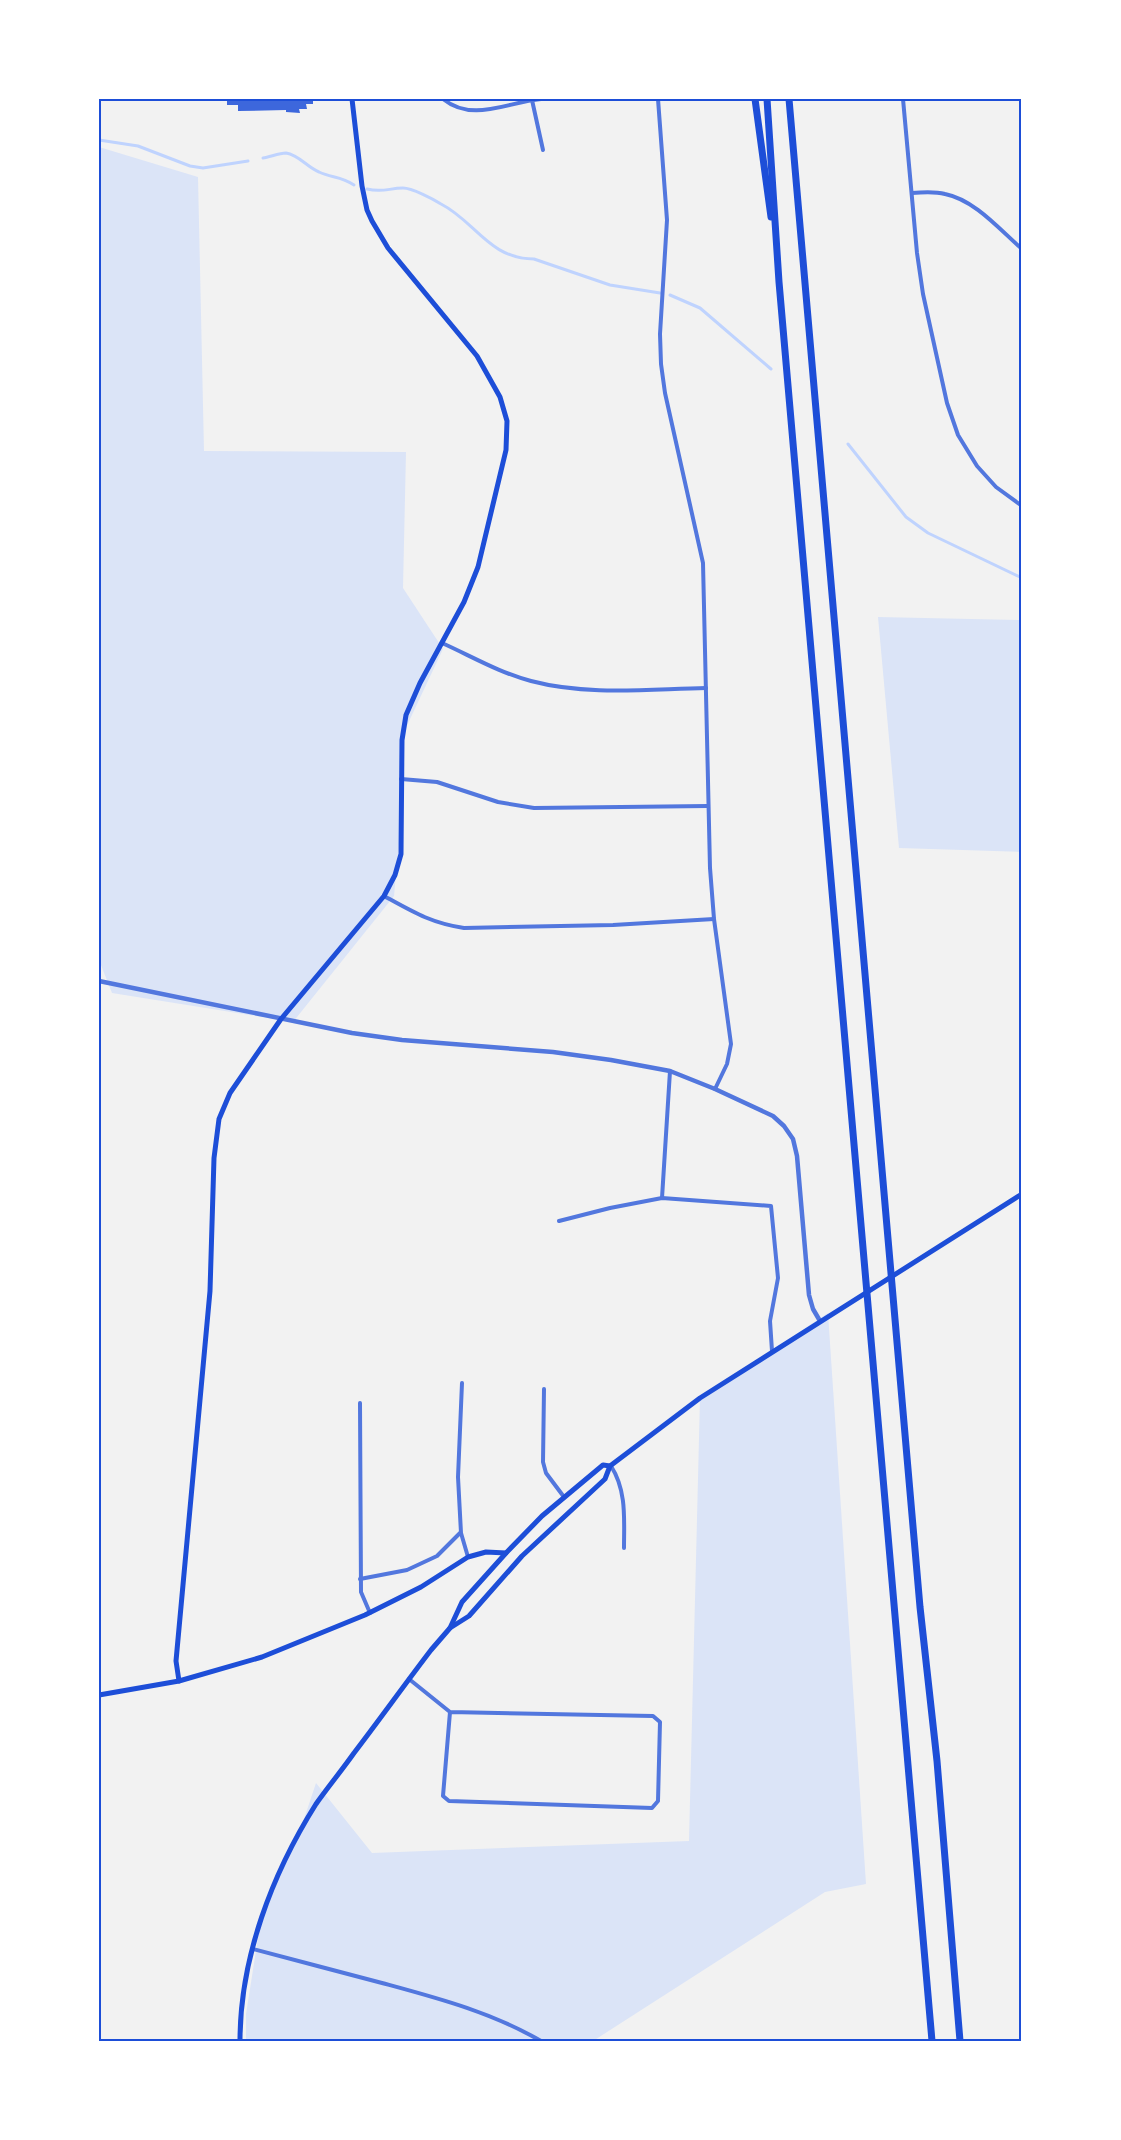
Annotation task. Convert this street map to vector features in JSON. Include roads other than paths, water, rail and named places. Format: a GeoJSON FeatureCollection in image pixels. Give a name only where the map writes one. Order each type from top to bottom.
{"type":"FeatureCollection","features":[{"type":"Feature","properties":{"kind":"highway"},"geometry":{"type":"LineString","coordinates":[[755,99],[779,282]]}},
{"type":"Feature","properties":{"kind":"highway"},"geometry":{"type":"LineString","coordinates":[[767,99],[779,282],[932,2041]]}},
{"type":"Feature","properties":{"kind":"highway"},"geometry":{"type":"LineString","coordinates":[[789,99],[960,2041]]}},
{"type":"Feature","properties":{"kind":"main road"},"geometry":{"type":"LineString","coordinates":[[179,1681],[176,1661],[210,1291],[214,1158],[219,1119],[230,1093],[281,1018],[384,896],[395,875],[401,854],[402,740],[406,715],[420,683],[464,602],[478,567],[506,450],[507,421],[500,397],[477,356],[388,248],[367,210],[352,99]]}},
{"type":"Feature","properties":{"kind":"main road"},"geometry":{"type":"LineString","coordinates":[[450,1628],[469,1616],[522,1556],[605,1479],[610,1466],[700,1398],[1022,1194]]}},
{"type":"Feature","properties":{"kind":"main road"},"geometry":{"type":"LineString","coordinates":[[240,2041],[244,1989],[264,1911],[279,1873],[317,1803],[450,1628],[462,1602],[542,1516],[603,1465],[610,1466]]}},
{"type":"Feature","properties":{"kind":"main road"},"geometry":{"type":"LineString","coordinates":[[99,1695],[179,1681],[262,1657],[370,1613],[421,1587],[468,1557],[486,1552],[506,1553]]}},
{"type":"Feature","properties":{"kind":"street"},"geometry":{"type":"LineString","coordinates":[[443,99],[460,109],[470,111],[485,111],[541,99]]}},
{"type":"Feature","properties":{"kind":"street"},"geometry":{"type":"LineString","coordinates":[[658,99],[667,220],[660,334],[661,364],[665,393],[703,563],[710,868],[714,919],[731,1044],[728,1064],[715,1089]]}},
{"type":"Feature","properties":{"kind":"street"},"geometry":{"type":"LineString","coordinates":[[903,99],[923,294],[947,403],[958,435],[977,466],[996,487],[1022,506]]}},
{"type":"Feature","properties":{"kind":"street"},"geometry":{"type":"LineString","coordinates":[[532,100],[543,150]]}},
{"type":"Feature","properties":{"kind":"street"},"geometry":{"type":"LineString","coordinates":[[912,193],[932,192],[961,199],[1022,249]]}},
{"type":"Feature","properties":{"kind":"street"},"geometry":{"type":"LineString","coordinates":[[442,643],[504,672],[556,686],[600,690],[706,688]]}},
{"type":"Feature","properties":{"kind":"street"},"geometry":{"type":"LineString","coordinates":[[401,779],[437,782],[498,802],[534,808],[708,806]]}},
{"type":"Feature","properties":{"kind":"street"},"geometry":{"type":"LineString","coordinates":[[384,896],[425,919],[464,928],[613,925],[714,919]]}},
{"type":"Feature","properties":{"kind":"street"},"geometry":{"type":"LineString","coordinates":[[99,981],[402,1040],[553,1052],[670,1071],[773,1116],[793,1139],[797,1156],[809,1295],[820,1321]]}},
{"type":"Feature","properties":{"kind":"street"},"geometry":{"type":"LineString","coordinates":[[662,1198],[670,1071]]}},
{"type":"Feature","properties":{"kind":"street"},"geometry":{"type":"LineString","coordinates":[[559,1221],[662,1198],[771,1206],[778,1278],[770,1321],[772,1352]]}},
{"type":"Feature","properties":{"kind":"street"},"geometry":{"type":"LineString","coordinates":[[462,1383],[458,1477],[461,1533],[468,1557]]}},
{"type":"Feature","properties":{"kind":"street"},"geometry":{"type":"LineString","coordinates":[[544,1389],[543,1462],[546,1473],[564,1497]]}},
{"type":"Feature","properties":{"kind":"street"},"geometry":{"type":"LineString","coordinates":[[360,1403],[360,1579],[361,1592],[370,1613]]}},
{"type":"Feature","properties":{"kind":"street"},"geometry":{"type":"LineString","coordinates":[[610,1466],[617,1475],[622,1488],[624,1548]]}},
{"type":"Feature","properties":{"kind":"street"},"geometry":{"type":"LineString","coordinates":[[360,1579],[407,1570],[437,1556],[461,1533]]}},
{"type":"Feature","properties":{"kind":"street"},"geometry":{"type":"LineString","coordinates":[[409,1679],[450,1712],[653,1716],[660,1722],[658,1801],[652,1808],[449,1801],[443,1796],[443,1784],[450,1712]]}},
{"type":"Feature","properties":{"kind":"street"},"geometry":{"type":"LineString","coordinates":[[253,1949],[463,2006],[520,2029],[541,2041]]}},
{"type":"Feature","properties":{"kind":"waterway"},"geometry":{"type":"LineString","coordinates":[[99,140],[138,146],[190,166],[203,168],[248,161]]}},
{"type":"Feature","properties":{"kind":"waterway"},"geometry":{"type":"LineString","coordinates":[[263,158],[283,153],[291,154],[319,172],[354,185]]}},
{"type":"Feature","properties":{"kind":"waterway"},"geometry":{"type":"LineString","coordinates":[[367,189],[403,188],[433,199],[453,211],[483,238],[505,253],[534,259],[610,285],[660,293]]}},
{"type":"Feature","properties":{"kind":"waterway"},"geometry":{"type":"LineString","coordinates":[[670,295],[700,308],[771,369]]}},
{"type":"Feature","properties":{"kind":"waterway"},"geometry":{"type":"LineString","coordinates":[[848,444],[906,517],[928,533],[1022,578]]}}]}
